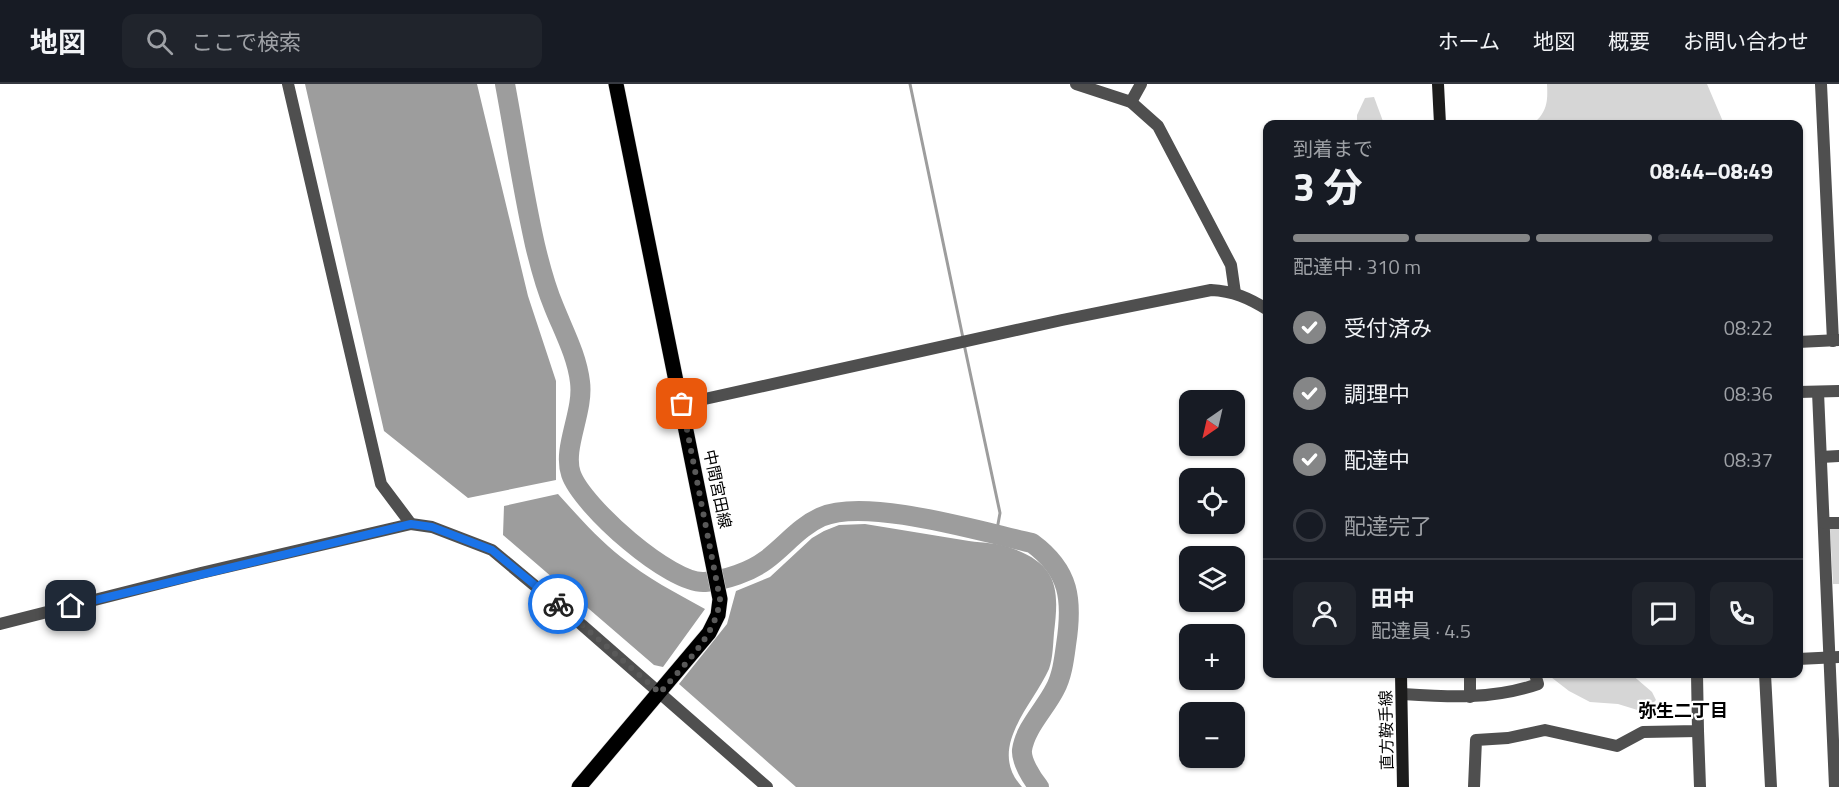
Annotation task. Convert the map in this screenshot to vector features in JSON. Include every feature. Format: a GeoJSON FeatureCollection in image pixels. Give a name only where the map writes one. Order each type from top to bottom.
{"type":"FeatureCollection","features":[{"type":"Feature","properties":{"kind":"main road","name":"中間宮田線"},"geometry":{"type":"LineString","coordinates":[[579,787],[709,633],[718,615],[720,599],[708,528],[616,84]]}},
{"type":"Feature","properties":{"kind":"main road"},"geometry":{"type":"LineString","coordinates":[[1438,84],[1440,120]]}},
{"type":"Feature","properties":{"kind":"main road","name":"直方鞍手線"},"geometry":{"type":"LineString","coordinates":[[1401,678],[1403,787]]}},
{"type":"Feature","properties":{"kind":"street"},"geometry":{"type":"LineString","coordinates":[[288,84],[381,484],[411,524]]}},
{"type":"Feature","properties":{"kind":"street"},"geometry":{"type":"LineString","coordinates":[[1076,84],[1131,102],[1158,126],[1227,256],[1231,265],[1235,293]]}},
{"type":"Feature","properties":{"kind":"street"},"geometry":{"type":"LineString","coordinates":[[1131,102],[1141,84]]}},
{"type":"Feature","properties":{"kind":"street"},"geometry":{"type":"LineString","coordinates":[[1803,342],[1836,341],[1821,84]]}},
{"type":"Feature","properties":{"kind":"street"},"geometry":{"type":"LineString","coordinates":[[682,404],[1211,291],[1235,293],[1263,307]]}},
{"type":"Feature","properties":{"kind":"street"},"geometry":{"type":"LineString","coordinates":[[1803,392],[1839,391]]}},
{"type":"Feature","properties":{"kind":"street"},"geometry":{"type":"LineString","coordinates":[[1818,392],[1824,523],[1833,591],[1835,787]]}},
{"type":"Feature","properties":{"kind":"street"},"geometry":{"type":"LineString","coordinates":[[1821,457],[1839,456]]}},
{"type":"Feature","properties":{"kind":"street"},"geometry":{"type":"LineString","coordinates":[[1824,523],[1839,523]]}},
{"type":"Feature","properties":{"kind":"street"},"geometry":{"type":"LineString","coordinates":[[0,624],[201,573],[411,524],[432,527],[492,550],[767,787]]}},
{"type":"Feature","properties":{"kind":"street"},"geometry":{"type":"LineString","coordinates":[[1803,659],[1834,658]]}},
{"type":"Feature","properties":{"kind":"street"},"geometry":{"type":"LineString","coordinates":[[1470,678],[1470,697]]}},
{"type":"Feature","properties":{"kind":"street"},"geometry":{"type":"LineString","coordinates":[[1402,694],[1470,697],[1516,692],[1538,684],[1536,678]]}},
{"type":"Feature","properties":{"kind":"street"},"geometry":{"type":"LineString","coordinates":[[1697,678],[1700,787]]}},
{"type":"Feature","properties":{"kind":"street"},"geometry":{"type":"LineString","coordinates":[[1765,678],[1771,787]]}},
{"type":"Feature","properties":{"kind":"street"},"geometry":{"type":"LineString","coordinates":[[1474,787],[1476,740],[1508,738],[1545,730],[1617,746],[1643,732],[1698,731]]}},
{"type":"Feature","properties":{"kind":"shaded area"},"geometry":{"type":"Polygon","coordinates":[[[305,84],[477,84],[528,296],[556,381],[556,480],[468,498],[384,431],[305,84]]]}},
{"type":"Feature","properties":{"kind":"shaded area"},"geometry":{"type":"Polygon","coordinates":[[[1547,84],[1707,84],[1722,120],[1537,120],[1546,106],[1547,84]]]}},
{"type":"Feature","properties":{"kind":"shaded area"},"geometry":{"type":"Polygon","coordinates":[[[1374,97],[1383,120],[1357,120],[1365,98],[1374,97]]]}},
{"type":"Feature","properties":{"kind":"shaded area"},"geometry":{"type":"Polygon","coordinates":[[[558,494],[596,535],[631,565],[705,609],[663,667],[654,665],[503,535],[504,506],[558,494]]]}},
{"type":"Feature","properties":{"kind":"shaded area"},"geometry":{"type":"Polygon","coordinates":[[[865,524],[1003,545],[1029,556],[1048,572],[1053,582],[1056,605],[1051,660],[1042,683],[1016,727],[1009,757],[1012,772],[1022,787],[796,787],[679,684],[727,624],[736,591],[770,577],[812,538],[824,531],[839,525],[865,524]]]}},
{"type":"Feature","properties":{"kind":"shaded area"},"geometry":{"type":"Polygon","coordinates":[[[1830,529],[1839,529],[1839,584],[1833,584],[1830,529]]]}},
{"type":"Feature","properties":{"kind":"shaded area"},"geometry":{"type":"Polygon","coordinates":[[[1552,678],[1636,678],[1652,692],[1656,700],[1644,712],[1618,704],[1590,702],[1569,691],[1552,678]]]}},
{"type":"Feature","properties":{"kind":"waterway"},"geometry":{"type":"LineString","coordinates":[[505,84],[543,277],[570,344],[580,382],[579,405],[569,453],[571,474],[579,488],[609,523],[651,558],[690,580],[705,582],[729,577],[753,568],[813,521],[841,512],[866,511],[925,518],[1032,543],[1054,564],[1061,576],[1066,588],[1069,614],[1059,679],[1027,734],[1022,750],[1030,775],[1039,787]]}},
{"type":"Feature","properties":{"kind":"waterway"},"geometry":{"type":"LineString","coordinates":[[910,84],[963,338]]}},
{"type":"Feature","properties":{"kind":"waterway"},"geometry":{"type":"LineString","coordinates":[[964,344],[1000,513],[996,535]]}},
{"type":"Feature","properties":{"kind":"way so far"},"geometry":{"type":"LineString","coordinates":[[558,604],[660,693],[709,633],[718,615],[720,599],[708,528],[682,404]]}},
{"type":"Feature","properties":{"kind":"district","name":"弥生二丁目"},"geometry":{"type":"Point","coordinates":[1683,711]}},
{"type":"Feature","properties":{"kind":"route"},"geometry":{"type":"LineString","coordinates":[[71,606],[411,524],[432,527],[492,550],[558,604]]}}]}
